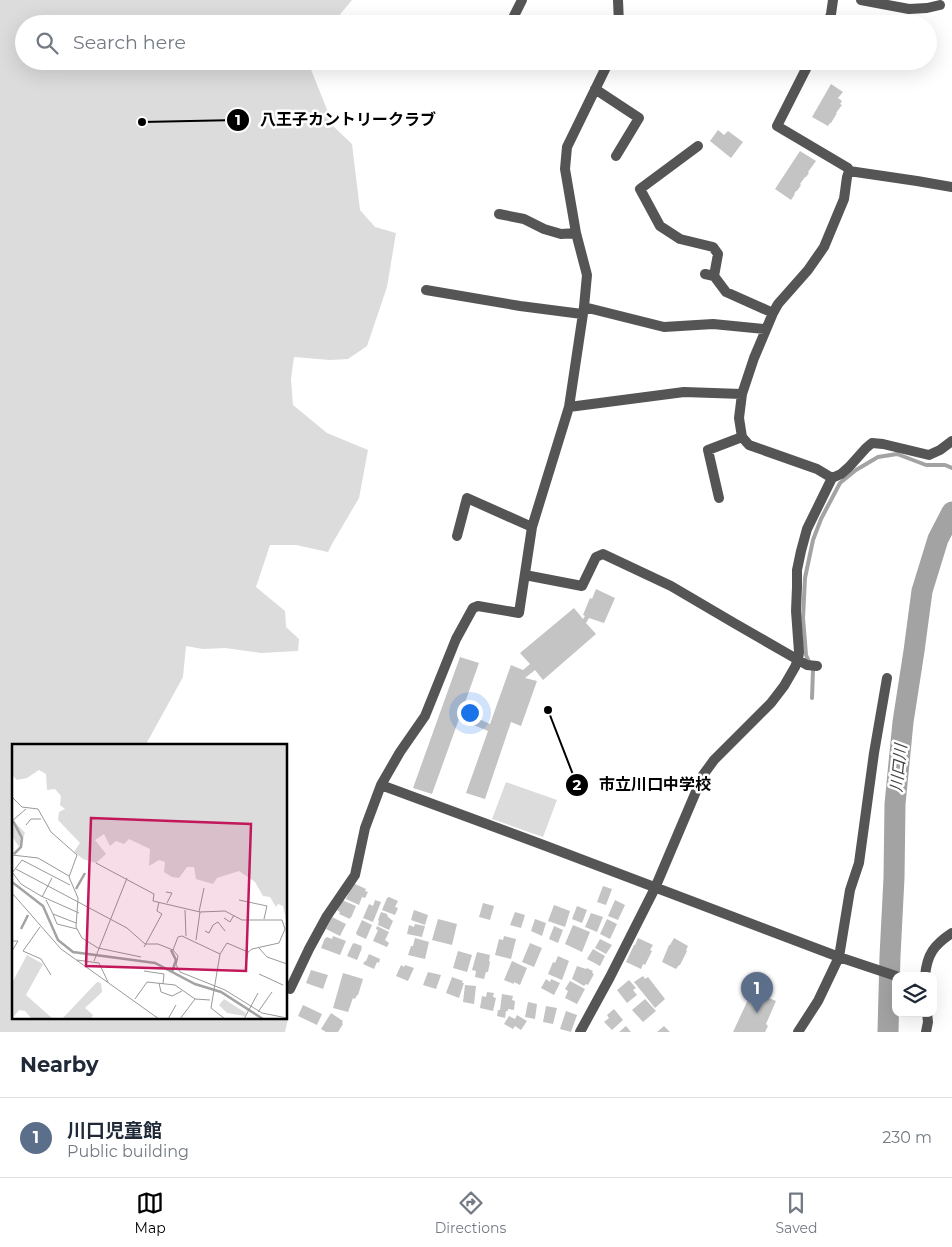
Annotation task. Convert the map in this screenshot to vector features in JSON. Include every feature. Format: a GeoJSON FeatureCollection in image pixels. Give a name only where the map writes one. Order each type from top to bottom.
{"type":"FeatureCollection","features":[{"type":"Feature","properties":{"kind":"street"},"geometry":{"type":"LineString","coordinates":[[514,15],[522,0]]}},
{"type":"Feature","properties":{"kind":"street"},"geometry":{"type":"LineString","coordinates":[[618,0],[619,15]]}},
{"type":"Feature","properties":{"kind":"street"},"geometry":{"type":"LineString","coordinates":[[831,15],[833,0]]}},
{"type":"Feature","properties":{"kind":"street"},"geometry":{"type":"LineString","coordinates":[[861,0],[902,8],[927,8],[940,5]]}},
{"type":"Feature","properties":{"kind":"street"},"geometry":{"type":"LineString","coordinates":[[290,989],[327,916],[355,875],[365,828],[382,785],[400,752],[424,716],[456,639],[473,608],[478,606],[519,613],[532,527],[569,407],[587,275],[576,233],[565,169],[567,147],[604,70]]}},
{"type":"Feature","properties":{"kind":"street"},"geometry":{"type":"LineString","coordinates":[[805,70],[777,126],[848,168],[849,171],[952,187]]}},
{"type":"Feature","properties":{"kind":"street"},"geometry":{"type":"LineString","coordinates":[[595,89],[639,118],[616,156]]}},
{"type":"Feature","properties":{"kind":"street"},"geometry":{"type":"LineString","coordinates":[[698,146],[640,189],[660,226],[680,239],[713,247],[718,254],[710,275],[726,292],[773,312]]}},
{"type":"Feature","properties":{"kind":"street"},"geometry":{"type":"LineString","coordinates":[[832,478],[817,469],[749,445],[742,438],[739,418],[742,394],[773,312],[808,270],[824,247],[844,199],[849,171]]}},
{"type":"Feature","properties":{"kind":"street"},"geometry":{"type":"LineString","coordinates":[[499,214],[524,218],[544,229],[561,234],[576,233]]}},
{"type":"Feature","properties":{"kind":"street"},"geometry":{"type":"LineString","coordinates":[[426,290],[520,306],[583,311],[664,327],[713,324],[765,330]]}},
{"type":"Feature","properties":{"kind":"street"},"geometry":{"type":"LineString","coordinates":[[569,407],[684,392],[742,394]]}},
{"type":"Feature","properties":{"kind":"street"},"geometry":{"type":"LineString","coordinates":[[719,498],[708,450],[742,438]]}},
{"type":"Feature","properties":{"kind":"street"},"geometry":{"type":"LineString","coordinates":[[807,664],[799,645],[796,611],[797,570],[807,529],[832,478],[841,474],[849,467],[872,443],[929,455],[952,441]]}},
{"type":"Feature","properties":{"kind":"street"},"geometry":{"type":"LineString","coordinates":[[457,536],[467,498],[532,527]]}},
{"type":"Feature","properties":{"kind":"street"},"geometry":{"type":"LineString","coordinates":[[525,575],[582,586],[596,557],[604,554],[671,586],[734,624],[807,664]]}},
{"type":"Feature","properties":{"kind":"street"},"geometry":{"type":"LineString","coordinates":[[580,1032],[610,978],[655,888],[703,775],[714,760],[778,695],[791,675],[807,664]]}},
{"type":"Feature","properties":{"kind":"street"},"geometry":{"type":"LineString","coordinates":[[798,1032],[818,1001],[839,957],[850,890],[859,863],[874,753],[887,678]]}},
{"type":"Feature","properties":{"kind":"street"},"geometry":{"type":"LineString","coordinates":[[382,785],[857,964],[892,975]]}},
{"type":"Feature","properties":{"kind":"street"},"geometry":{"type":"LineString","coordinates":[[926,972],[930,953],[937,944],[952,933]]}},
{"type":"Feature","properties":{"kind":"street"},"geometry":{"type":"LineString","coordinates":[[926,1032],[927,1017]]}},
{"type":"Feature","properties":{"kind":"shaded area"},"geometry":{"type":"Polygon","coordinates":[[[0,0],[352,0],[340,15],[15,15],[15,70],[311,70],[334,127],[352,144],[360,210],[375,227],[396,233],[387,287],[367,346],[348,359],[330,360],[294,357],[291,379],[293,405],[327,433],[368,450],[359,498],[328,552],[296,545],[270,545],[256,587],[285,611],[286,627],[299,639],[298,651],[261,653],[225,648],[203,649],[186,646],[183,677],[146,744],[12,744],[12,1020],[288,1020],[285,1032],[0,1032],[0,0]]]}},
{"type":"Feature","properties":{"kind":"shaded area"},"geometry":{"type":"Polygon","coordinates":[[[506,782],[557,800],[543,837],[492,819],[506,782]]]}},
{"type":"Feature","properties":{"kind":"building"},"geometry":{"type":"Polygon","coordinates":[[[831,84],[843,92],[838,98],[842,101],[840,104],[842,105],[828,126],[812,117],[831,84]]]}},
{"type":"Feature","properties":{"kind":"building"},"geometry":{"type":"Polygon","coordinates":[[[718,130],[724,135],[728,131],[743,142],[731,158],[710,141],[718,130]]]}},
{"type":"Feature","properties":{"kind":"building"},"geometry":{"type":"Polygon","coordinates":[[[800,151],[816,161],[791,200],[775,189],[800,151]]]}},
{"type":"Feature","properties":{"kind":"building"},"geometry":{"type":"Polygon","coordinates":[[[596,589],[615,598],[604,623],[589,618],[586,623],[596,634],[543,680],[535,670],[525,678],[537,681],[521,726],[511,722],[485,799],[466,793],[488,731],[459,719],[432,794],[413,788],[460,657],[479,663],[462,711],[490,724],[511,665],[523,670],[530,664],[520,653],[574,608],[583,619],[590,598],[592,599],[596,589]]]}},
{"type":"Feature","properties":{"kind":"building"},"geometry":{"type":"Polygon","coordinates":[[[353,883],[366,889],[365,891],[368,892],[365,898],[362,897],[359,905],[346,899],[353,883]]]}},
{"type":"Feature","properties":{"kind":"building"},"geometry":{"type":"Polygon","coordinates":[[[603,886],[612,889],[606,905],[597,902],[603,886]]]}},
{"type":"Feature","properties":{"kind":"building"},"geometry":{"type":"Polygon","coordinates":[[[389,897],[398,901],[395,907],[398,908],[395,915],[382,910],[389,897]]]}},
{"type":"Feature","properties":{"kind":"building"},"geometry":{"type":"Polygon","coordinates":[[[342,900],[356,906],[350,919],[339,914],[340,912],[337,910],[342,900]]]}},
{"type":"Feature","properties":{"kind":"building"},"geometry":{"type":"Polygon","coordinates":[[[375,900],[381,902],[373,922],[363,918],[369,904],[373,906],[375,900]]]}},
{"type":"Feature","properties":{"kind":"building"},"geometry":{"type":"Polygon","coordinates":[[[615,900],[625,905],[618,920],[608,916],[615,900]]]}},
{"type":"Feature","properties":{"kind":"building"},"geometry":{"type":"Polygon","coordinates":[[[483,903],[494,906],[490,920],[479,917],[483,903]]]}},
{"type":"Feature","properties":{"kind":"building"},"geometry":{"type":"Polygon","coordinates":[[[554,905],[570,911],[565,927],[548,921],[554,905]]]}},
{"type":"Feature","properties":{"kind":"building"},"geometry":{"type":"Polygon","coordinates":[[[577,906],[587,910],[582,923],[572,919],[577,906]]]}},
{"type":"Feature","properties":{"kind":"building"},"geometry":{"type":"Polygon","coordinates":[[[414,910],[428,915],[425,925],[411,920],[414,910]]]}},
{"type":"Feature","properties":{"kind":"building"},"geometry":{"type":"Polygon","coordinates":[[[381,912],[387,914],[393,921],[389,930],[378,925],[381,912]]]}},
{"type":"Feature","properties":{"kind":"building"},"geometry":{"type":"Polygon","coordinates":[[[515,912],[525,915],[521,928],[510,925],[515,912]]]}},
{"type":"Feature","properties":{"kind":"building"},"geometry":{"type":"Polygon","coordinates":[[[591,913],[603,917],[597,932],[585,927],[591,913]]]}},
{"type":"Feature","properties":{"kind":"building"},"geometry":{"type":"Polygon","coordinates":[[[332,917],[346,924],[340,936],[326,929],[332,917]]]}},
{"type":"Feature","properties":{"kind":"building"},"geometry":{"type":"Polygon","coordinates":[[[438,919],[457,924],[452,945],[432,940],[438,919]]]}},
{"type":"Feature","properties":{"kind":"building"},"geometry":{"type":"Polygon","coordinates":[[[535,919],[546,923],[542,936],[531,931],[535,919]]]}},
{"type":"Feature","properties":{"kind":"building"},"geometry":{"type":"Polygon","coordinates":[[[607,919],[617,924],[610,939],[600,934],[607,919]]]}},
{"type":"Feature","properties":{"kind":"building"},"geometry":{"type":"Polygon","coordinates":[[[362,920],[372,925],[366,939],[356,933],[362,920]]]}},
{"type":"Feature","properties":{"kind":"building"},"geometry":{"type":"Polygon","coordinates":[[[415,924],[425,926],[422,937],[407,934],[409,925],[414,927],[415,924]]]}},
{"type":"Feature","properties":{"kind":"building"},"geometry":{"type":"Polygon","coordinates":[[[573,925],[590,932],[582,952],[565,944],[573,925]]]}},
{"type":"Feature","properties":{"kind":"building"},"geometry":{"type":"Polygon","coordinates":[[[377,926],[389,932],[385,940],[389,943],[387,947],[373,941],[378,930],[376,929],[377,926]]]}},
{"type":"Feature","properties":{"kind":"building"},"geometry":{"type":"Polygon","coordinates":[[[554,926],[563,930],[558,943],[549,939],[554,926]]]}},
{"type":"Feature","properties":{"kind":"building"},"geometry":{"type":"Polygon","coordinates":[[[333,936],[346,941],[340,955],[321,948],[325,938],[332,939],[333,936]]]}},
{"type":"Feature","properties":{"kind":"building"},"geometry":{"type":"Polygon","coordinates":[[[504,936],[516,939],[511,959],[495,955],[499,939],[503,940],[504,936]]]}},
{"type":"Feature","properties":{"kind":"building"},"geometry":{"type":"Polygon","coordinates":[[[415,938],[429,942],[425,959],[408,955],[415,938]]]}},
{"type":"Feature","properties":{"kind":"building"},"geometry":{"type":"Polygon","coordinates":[[[638,938],[653,945],[645,965],[643,964],[641,969],[626,962],[638,938]]]}},
{"type":"Feature","properties":{"kind":"building"},"geometry":{"type":"Polygon","coordinates":[[[674,938],[688,946],[680,965],[676,969],[662,962],[674,938]]]}},
{"type":"Feature","properties":{"kind":"building"},"geometry":{"type":"Polygon","coordinates":[[[600,939],[612,945],[606,954],[595,948],[600,939]]]}},
{"type":"Feature","properties":{"kind":"building"},"geometry":{"type":"Polygon","coordinates":[[[353,943],[362,946],[357,960],[347,956],[353,943]]]}},
{"type":"Feature","properties":{"kind":"building"},"geometry":{"type":"Polygon","coordinates":[[[530,943],[542,948],[534,967],[522,962],[530,943]]]}},
{"type":"Feature","properties":{"kind":"building"},"geometry":{"type":"Polygon","coordinates":[[[593,949],[605,956],[600,966],[587,959],[593,949]]]}},
{"type":"Feature","properties":{"kind":"building"},"geometry":{"type":"Polygon","coordinates":[[[458,951],[472,955],[467,972],[453,968],[458,951]]]}},
{"type":"Feature","properties":{"kind":"building"},"geometry":{"type":"Polygon","coordinates":[[[477,952],[490,955],[488,972],[486,972],[484,979],[475,977],[476,971],[472,970],[477,952]]]}},
{"type":"Feature","properties":{"kind":"building"},"geometry":{"type":"Polygon","coordinates":[[[369,954],[380,959],[374,969],[363,964],[369,954]]]}},
{"type":"Feature","properties":{"kind":"building"},"geometry":{"type":"Polygon","coordinates":[[[558,956],[569,961],[562,980],[548,974],[558,956]]]}},
{"type":"Feature","properties":{"kind":"building"},"geometry":{"type":"Polygon","coordinates":[[[512,961],[527,968],[520,985],[504,980],[512,961]]]}},
{"type":"Feature","properties":{"kind":"building"},"geometry":{"type":"Polygon","coordinates":[[[401,965],[414,968],[408,981],[396,976],[401,965]]]}},
{"type":"Feature","properties":{"kind":"building"},"geometry":{"type":"Polygon","coordinates":[[[577,966],[593,971],[592,973],[594,974],[588,985],[584,986],[572,979],[577,966]]]}},
{"type":"Feature","properties":{"kind":"building"},"geometry":{"type":"Polygon","coordinates":[[[311,970],[328,975],[323,989],[306,983],[311,970]]]}},
{"type":"Feature","properties":{"kind":"building"},"geometry":{"type":"Polygon","coordinates":[[[428,972],[441,975],[436,989],[423,985],[428,972]]]}},
{"type":"Feature","properties":{"kind":"building"},"geometry":{"type":"Polygon","coordinates":[[[343,973],[363,979],[358,995],[355,999],[353,998],[348,1012],[333,1008],[343,973]]]}},
{"type":"Feature","properties":{"kind":"building"},"geometry":{"type":"Polygon","coordinates":[[[643,976],[645,979],[648,977],[665,999],[655,1008],[634,982],[643,976]]]}},
{"type":"Feature","properties":{"kind":"building"},"geometry":{"type":"Polygon","coordinates":[[[452,977],[464,983],[459,998],[446,993],[452,977]]]}},
{"type":"Feature","properties":{"kind":"building"},"geometry":{"type":"Polygon","coordinates":[[[546,979],[550,982],[551,979],[560,983],[554,995],[541,988],[546,979]]]}},
{"type":"Feature","properties":{"kind":"building"},"geometry":{"type":"Polygon","coordinates":[[[629,980],[636,988],[633,990],[637,995],[627,1003],[617,990],[629,980]]]}},
{"type":"Feature","properties":{"kind":"building"},"geometry":{"type":"Polygon","coordinates":[[[570,981],[585,989],[577,1004],[565,998],[568,991],[565,989],[570,981]]]}},
{"type":"Feature","properties":{"kind":"building"},"geometry":{"type":"Polygon","coordinates":[[[465,985],[476,986],[474,1004],[463,1002],[465,985]]]}},
{"type":"Feature","properties":{"kind":"building"},"geometry":{"type":"Polygon","coordinates":[[[752,991],[776,1001],[766,1024],[768,1026],[765,1032],[733,1032],[752,991]]]}},
{"type":"Feature","properties":{"kind":"building"},"geometry":{"type":"Polygon","coordinates":[[[487,992],[494,993],[493,997],[496,998],[493,1011],[480,1008],[482,996],[486,997],[487,992]]]}},
{"type":"Feature","properties":{"kind":"building"},"geometry":{"type":"Polygon","coordinates":[[[502,994],[513,996],[512,1000],[515,1001],[514,1010],[508,1009],[505,1018],[497,1016],[498,1010],[500,1010],[502,994]]]}},
{"type":"Feature","properties":{"kind":"building"},"geometry":{"type":"Polygon","coordinates":[[[645,999],[656,1011],[643,1022],[632,1010],[645,999]]]}},
{"type":"Feature","properties":{"kind":"building"},"geometry":{"type":"Polygon","coordinates":[[[528,1002],[537,1004],[535,1019],[525,1017],[528,1002]]]}},
{"type":"Feature","properties":{"kind":"building"},"geometry":{"type":"Polygon","coordinates":[[[303,1005],[322,1014],[317,1025],[298,1016],[303,1005]]]}},
{"type":"Feature","properties":{"kind":"building"},"geometry":{"type":"Polygon","coordinates":[[[546,1006],[557,1008],[553,1024],[543,1022],[546,1006]]]}},
{"type":"Feature","properties":{"kind":"building"},"geometry":{"type":"Polygon","coordinates":[[[614,1009],[623,1020],[612,1030],[604,1022],[609,1018],[607,1015],[614,1009]]]}},
{"type":"Feature","properties":{"kind":"building"},"geometry":{"type":"Polygon","coordinates":[[[566,1011],[577,1015],[571,1032],[560,1029],[566,1011]]]}},
{"type":"Feature","properties":{"kind":"building"},"geometry":{"type":"Polygon","coordinates":[[[331,1013],[343,1021],[338,1032],[326,1032],[321,1029],[331,1013]]]}},
{"type":"Feature","properties":{"kind":"building"},"geometry":{"type":"Polygon","coordinates":[[[517,1015],[527,1021],[521,1030],[515,1026],[513,1029],[504,1024],[509,1016],[515,1019],[517,1015]]]}},
{"type":"Feature","properties":{"kind":"building"},"geometry":{"type":"Polygon","coordinates":[[[626,1026],[631,1032],[619,1032],[626,1026]]]}},
{"type":"Feature","properties":{"kind":"building"},"geometry":{"type":"Polygon","coordinates":[[[664,1026],[670,1032],[657,1032],[664,1026]]]}},
{"type":"Feature","properties":{"kind":"waterway"},"geometry":{"type":"LineString","coordinates":[[812,698],[813,670],[806,655],[803,618],[805,578],[813,540],[821,519],[840,483],[856,470],[878,457],[897,454],[926,465],[945,465],[952,468]]}},
{"type":"Feature","properties":{"kind":"waterway","name":"川口川"},"geometry":{"type":"LineString","coordinates":[[888,1032],[895,804],[903,722],[922,591],[938,539],[952,512]]}},
{"type":"Feature","properties":{"kind":"place","name":"八王子カントリークラブ"},"geometry":{"type":"Point","coordinates":[142,122]}},
{"type":"Feature","properties":{"kind":"place","name":"市立川口中学校"},"geometry":{"type":"Point","coordinates":[548,710]}},
{"type":"Feature","properties":{"kind":"place","name":"川口児童館"},"geometry":{"type":"Point","coordinates":[757,1013]}}]}
